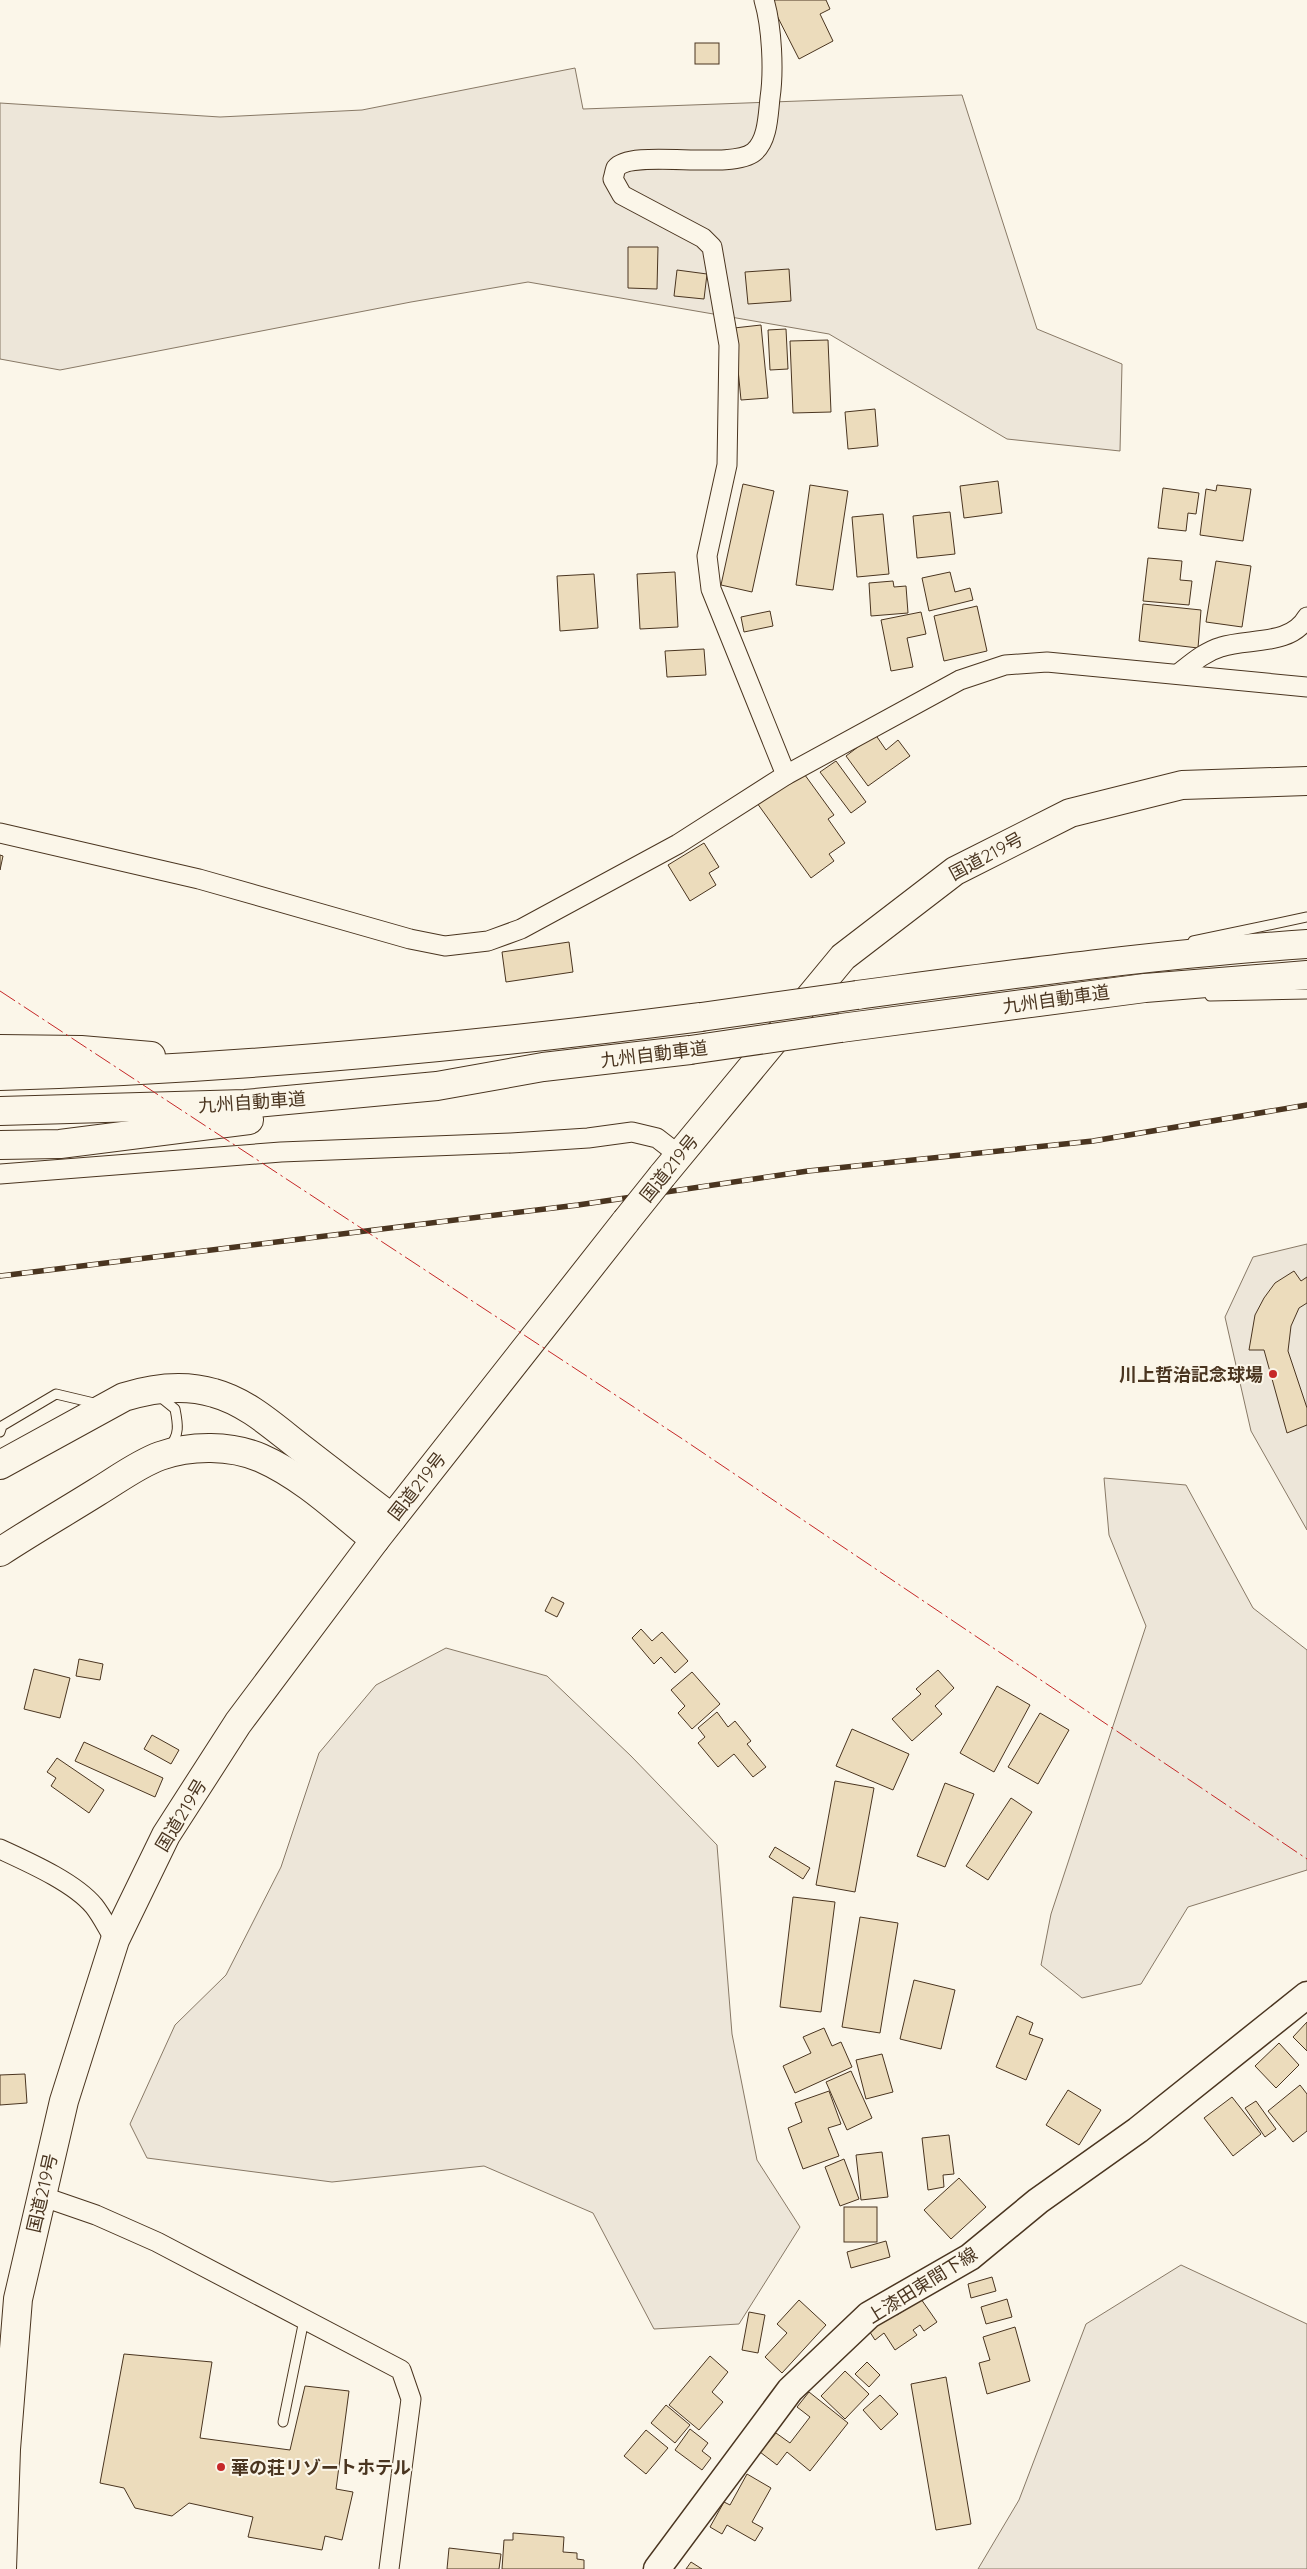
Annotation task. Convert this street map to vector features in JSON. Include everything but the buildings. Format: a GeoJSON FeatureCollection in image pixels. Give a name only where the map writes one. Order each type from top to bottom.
{"type":"FeatureCollection","features":[{"type":"Feature","properties":{"kind":"highway","name":"国道219号"},"geometry":{"type":"LineString","coordinates":[[2,2569],[6,2449],[18,2299],[64,2101],[115,1940],[166,1835],[238,1723],[392,1518],[626,1221],[843,957],[954,871],[1070,813],[1182,785],[1307,781]]}},
{"type":"Feature","properties":{"kind":"highway","name":"九州自動車道"},"geometry":{"type":"LineString","coordinates":[[0,1076],[252,1064],[613,1028],[1083,964],[1233,949],[1307,944]]}},
{"type":"Feature","properties":{"kind":"highway","name":"九州自動車道"},"geometry":{"type":"LineString","coordinates":[[0,1110],[245,1104],[437,1086],[543,1068],[690,1050],[1085,994],[1307,975]]}},
{"type":"Feature","properties":{"kind":"highway"},"geometry":{"type":"LineString","coordinates":[[0,1049],[81,1050],[252,1064]]}},
{"type":"Feature","properties":{"kind":"highway"},"geometry":{"type":"LineString","coordinates":[[0,1145],[60,1144],[249,1120],[437,1086]]}},
{"type":"Feature","properties":{"kind":"highway"},"geometry":{"type":"LineString","coordinates":[[0,1465],[124,1397],[146,1390],[194,1388],[215,1393],[235,1401],[256,1413],[392,1518]]}},
{"type":"Feature","properties":{"kind":"highway"},"geometry":{"type":"LineString","coordinates":[[4,1546],[160,1456],[185,1450],[209,1448],[234,1450],[259,1457],[304,1483],[375,1540]]}},
{"type":"Feature","properties":{"kind":"main road","name":"上漆田東間下線"},"geometry":{"type":"LineString","coordinates":[[657,2569],[790,2390],[869,2315],[970,2258],[1038,2201],[1138,2130],[1307,1995]]}},
{"type":"Feature","properties":{"kind":"street"},"geometry":{"type":"LineString","coordinates":[[764,0],[773,81],[766,127],[761,144],[753,153],[743,157],[700,161],[664,158],[623,163],[616,168],[613,179],[622,195],[703,238],[712,247],[728,345],[727,455],[707,556],[711,589],[786,775]]}},
{"type":"Feature","properties":{"kind":"street"},"geometry":{"type":"LineString","coordinates":[[1178,674],[1204,655],[1220,647],[1279,638],[1292,632],[1307,617]]}},
{"type":"Feature","properties":{"kind":"street"},"geometry":{"type":"LineString","coordinates":[[0,833],[199,879],[410,939],[445,946],[488,941],[521,929],[678,844],[786,775],[960,680],[1005,665],[1047,662],[1307,687]]}},
{"type":"Feature","properties":{"kind":"street"},"geometry":{"type":"LineString","coordinates":[[0,1174],[280,1152],[540,1141],[632,1132],[658,1138],[679,1155]]}},
{"type":"Feature","properties":{"kind":"street"},"geometry":{"type":"LineString","coordinates":[[0,1849],[37,1866],[67,1885],[93,1906],[115,1940]]}},
{"type":"Feature","properties":{"kind":"street"},"geometry":{"type":"LineString","coordinates":[[41,2196],[96,2215],[157,2242],[401,2370],[411,2399],[389,2569]]}},
{"type":"Feature","properties":{"kind":"lane"},"geometry":{"type":"LineString","coordinates":[[1180,944],[1307,917]]}},
{"type":"Feature","properties":{"kind":"lane"},"geometry":{"type":"LineString","coordinates":[[1083,964],[1170,946]]}},
{"type":"Feature","properties":{"kind":"lane"},"geometry":{"type":"LineString","coordinates":[[1085,994],[1180,995]]}},
{"type":"Feature","properties":{"kind":"lane"},"geometry":{"type":"LineString","coordinates":[[1199,996],[1307,994]]}},
{"type":"Feature","properties":{"kind":"lane"},"geometry":{"type":"LineString","coordinates":[[146,1390],[165,1399],[175,1408],[179,1426],[175,1440],[160,1456]]}},
{"type":"Feature","properties":{"kind":"lane"},"geometry":{"type":"LineString","coordinates":[[0,1432],[2,1426],[56,1394],[107,1406]]}},
{"type":"Feature","properties":{"kind":"lane"},"geometry":{"type":"LineString","coordinates":[[283,2422],[304,2320]]}},
{"type":"Feature","properties":{"kind":"shaded area"},"geometry":{"type":"Polygon","coordinates":[[[575,68],[583,109],[962,95],[1037,329],[1122,364],[1120,451],[1007,439],[829,334],[528,282],[411,302],[60,370],[0,359],[0,103],[220,117],[362,110],[575,68]]]}},
{"type":"Feature","properties":{"kind":"shaded area","name":"川上哲治記念球場"},"geometry":{"type":"Polygon","coordinates":[[[1307,1244],[1307,1530],[1251,1431],[1225,1317],[1253,1257],[1307,1244]]]}},
{"type":"Feature","properties":{"kind":"shaded area"},"geometry":{"type":"Polygon","coordinates":[[[1104,1478],[1186,1485],[1253,1608],[1307,1650],[1307,1870],[1188,1907],[1141,1984],[1082,1998],[1041,1965],[1051,1914],[1146,1626],[1109,1535],[1104,1478]]]}},
{"type":"Feature","properties":{"kind":"shaded area"},"geometry":{"type":"Polygon","coordinates":[[[446,1648],[547,1676],[631,1756],[717,1845],[732,2034],[757,2160],[800,2227],[739,2324],[654,2329],[593,2213],[484,2166],[332,2182],[147,2158],[130,2124],[175,2025],[226,1975],[281,1867],[319,1753],[376,1685],[446,1648]]]}},
{"type":"Feature","properties":{"kind":"shaded area"},"geometry":{"type":"Polygon","coordinates":[[[1181,2265],[1307,2324],[1307,2569],[978,2569],[1019,2500],[1086,2324],[1181,2265]]]}},
{"type":"Feature","properties":{"kind":"railway"},"geometry":{"type":"LineString","coordinates":[[0,1276],[578,1205],[808,1171],[1093,1141],[1307,1105]]}},
{"type":"Feature","properties":{"kind":"power"},"geometry":{"type":"LineString","coordinates":[[0,991],[684,1440],[1307,1859]]}},
{"type":"Feature","properties":{"kind":"place","name":"川上哲治記念球場"},"geometry":{"type":"Point","coordinates":[1273,1374]}},
{"type":"Feature","properties":{"kind":"place","name":"華の荘リゾートホテル"},"geometry":{"type":"Point","coordinates":[221,2467]}}]}
